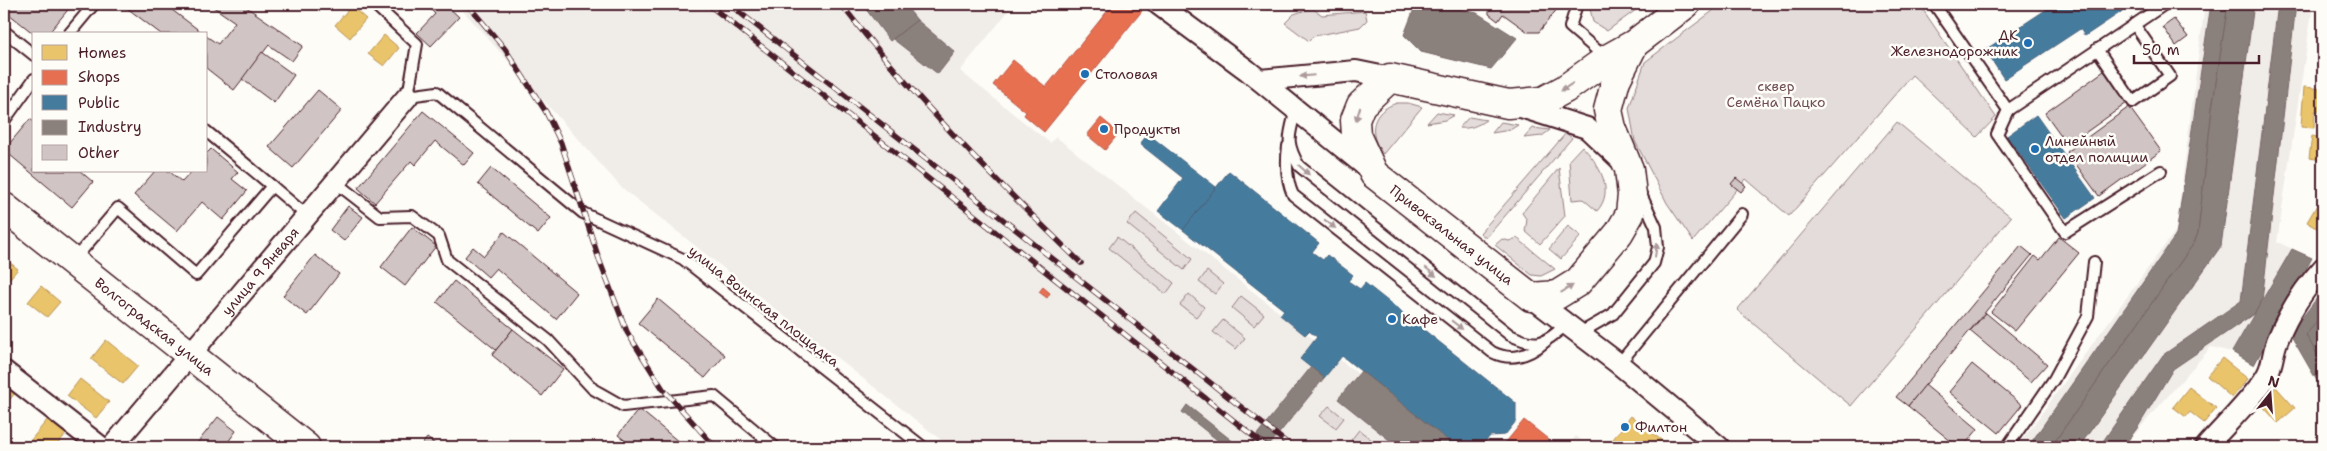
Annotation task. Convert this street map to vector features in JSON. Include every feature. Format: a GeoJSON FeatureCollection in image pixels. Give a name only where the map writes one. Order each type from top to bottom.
{"type":"FeatureCollection","features":[{"type":"Feature","properties":{"kind":"street","name":"Привокзальная улица"},"geometry":{"type":"LineString","coordinates":[[1158,4],[1260,80],[1374,174],[1531,297]]}},
{"type":"Feature","properties":{"kind":"street"},"geometry":{"type":"LineString","coordinates":[[1508,104],[1543,101],[1565,89],[1607,59],[1634,44],[1686,4]]}},
{"type":"Feature","properties":{"kind":"street"},"geometry":{"type":"LineString","coordinates":[[1531,297],[1557,295],[1578,282],[1620,233],[1630,214],[1632,195],[1629,169],[1612,128],[1608,110],[1616,80],[1634,44]]}},
{"type":"Feature","properties":{"kind":"street"},"geometry":{"type":"LineString","coordinates":[[1260,80],[1356,71],[1539,111],[1587,128],[1629,169]]}},
{"type":"Feature","properties":{"kind":"street","name":"Привокзальная улица"},"geometry":{"type":"LineString","coordinates":[[1374,174],[1356,135],[1355,120],[1361,105],[1390,78]]}},
{"type":"Feature","properties":{"kind":"street","name":"улица 9 Января"},"geometry":{"type":"LineString","coordinates":[[112,447],[408,96]]}},
{"type":"Feature","properties":{"kind":"street","name":"Волгоградская улица"},"geometry":{"type":"LineString","coordinates":[[4,207],[306,447]]}},
{"type":"Feature","properties":{"kind":"street"},"geometry":{"type":"LineString","coordinates":[[2206,447],[2259,387],[2268,372],[2278,339],[2291,311],[2303,290],[2323,268]]}},
{"type":"Feature","properties":{"kind":"street"},"geometry":{"type":"LineString","coordinates":[[1531,297],[1574,328],[1719,447]]}},
{"type":"Feature","properties":{"kind":"street"},"geometry":{"type":"LineString","coordinates":[[4,371],[101,447]]}},
{"type":"Feature","properties":{"kind":"lane"},"geometry":{"type":"LineString","coordinates":[[72,32],[94,4]]}},
{"type":"Feature","properties":{"kind":"lane"},"geometry":{"type":"LineString","coordinates":[[374,4],[416,44],[408,96]]}},
{"type":"Feature","properties":{"kind":"lane"},"geometry":{"type":"LineString","coordinates":[[1577,4],[1570,27],[1607,59]]}},
{"type":"Feature","properties":{"kind":"lane"},"geometry":{"type":"LineString","coordinates":[[1934,4],[2008,110]]}},
{"type":"Feature","properties":{"kind":"lane"},"geometry":{"type":"LineString","coordinates":[[2161,171],[2065,232],[1998,134],[2008,110],[2165,4]]}},
{"type":"Feature","properties":{"kind":"lane"},"geometry":{"type":"LineString","coordinates":[[2097,49],[2133,102],[2170,76],[2134,24]]}},
{"type":"Feature","properties":{"kind":"lane"},"geometry":{"type":"LineString","coordinates":[[4,31],[32,53]]}},
{"type":"Feature","properties":{"kind":"lane"},"geometry":{"type":"LineString","coordinates":[[4,121],[32,82]]}},
{"type":"Feature","properties":{"kind":"lane","name":"улица Воинская площадка"},"geometry":{"type":"LineString","coordinates":[[408,96],[437,92],[583,213],[683,259],[923,447]]}},
{"type":"Feature","properties":{"kind":"lane"},"geometry":{"type":"LineString","coordinates":[[1296,109],[1286,160],[1289,187],[1293,195],[1492,352],[1501,357],[1517,358],[1534,352],[1546,342],[1574,328],[1614,314],[1654,263],[1658,247],[1656,227],[1629,169]]}},
{"type":"Feature","properties":{"kind":"lane"},"geometry":{"type":"LineString","coordinates":[[208,133],[306,216]]}},
{"type":"Feature","properties":{"kind":"lane"},"geometry":{"type":"LineString","coordinates":[[1289,142],[1290,149],[1300,166],[1510,335],[1528,344],[1546,342]]}},
{"type":"Feature","properties":{"kind":"lane"},"geometry":{"type":"LineString","coordinates":[[335,182],[380,217],[412,216],[439,236],[446,260],[548,340],[592,388],[622,406],[714,396],[775,447]]}},
{"type":"Feature","properties":{"kind":"lane"},"geometry":{"type":"LineString","coordinates":[[72,262],[118,208],[196,275],[272,186]]}},
{"type":"Feature","properties":{"kind":"lane"},"geometry":{"type":"LineString","coordinates":[[1619,364],[1742,214]]}},
{"type":"Feature","properties":{"kind":"lane"},"geometry":{"type":"LineString","coordinates":[[2007,447],[2054,380],[2088,316],[2094,262]]}},
{"type":"Feature","properties":{"kind":"shaded area"},"geometry":{"type":"Polygon","coordinates":[[[457,4],[1014,4],[960,71],[1050,143],[1056,137],[1451,447],[950,447],[621,187],[457,4]]]}},
{"type":"Feature","properties":{"kind":"shaded area"},"geometry":{"type":"Polygon","coordinates":[[[2205,4],[2313,4],[2277,242],[2312,258],[2254,365],[2232,352],[2211,347],[2123,447],[2017,447],[2176,230],[2205,4]]]}},
{"type":"Feature","properties":{"kind":"shaded area"},"geometry":{"type":"Polygon","coordinates":[[[1576,436],[1590,447],[1567,447],[1576,436]]]}},
{"type":"Feature","properties":{"kind":"green space"},"geometry":{"type":"Polygon","coordinates":[[[1589,4],[1644,4],[1607,31],[1593,22],[1589,4]]]}},
{"type":"Feature","properties":{"kind":"green space","name":"сквер Семёна Пацко"},"geometry":{"type":"Polygon","coordinates":[[[1722,4],[1919,4],[1996,117],[1977,137],[1912,75],[1789,216],[1746,179],[1693,241],[1667,203],[1635,141],[1629,108],[1645,62],[1722,4]]]}},
{"type":"Feature","properties":{"kind":"green space"},"geometry":{"type":"Polygon","coordinates":[[[1312,8],[1322,15],[1365,11],[1367,20],[1360,27],[1314,36],[1309,41],[1285,23],[1294,14],[1312,8]]]}},
{"type":"Feature","properties":{"kind":"green space"},"geometry":{"type":"Polygon","coordinates":[[[1397,103],[1408,103],[1422,107],[1383,154],[1375,138],[1374,124],[1382,111],[1397,103]]]}},
{"type":"Feature","properties":{"kind":"green space"},"geometry":{"type":"Polygon","coordinates":[[[1437,112],[1454,115],[1445,120],[1427,123],[1437,112]]]}},
{"type":"Feature","properties":{"kind":"green space"},"geometry":{"type":"Polygon","coordinates":[[[1469,117],[1486,120],[1473,127],[1459,128],[1469,117]]]}},
{"type":"Feature","properties":{"kind":"green space"},"geometry":{"type":"Polygon","coordinates":[[[1501,122],[1518,125],[1510,130],[1492,133],[1501,122]]]}},
{"type":"Feature","properties":{"kind":"green space"},"geometry":{"type":"Polygon","coordinates":[[[1897,122],[2011,217],[1851,406],[1737,310],[1897,122]]]}},
{"type":"Feature","properties":{"kind":"green space"},"geometry":{"type":"Polygon","coordinates":[[[1533,128],[1550,130],[1542,136],[1524,138],[1533,128]]]}},
{"type":"Feature","properties":{"kind":"green space"},"geometry":{"type":"Polygon","coordinates":[[[1566,133],[1572,138],[1486,238],[1480,233],[1566,133]]]}},
{"type":"Feature","properties":{"kind":"green space"},"geometry":{"type":"Polygon","coordinates":[[[1582,146],[1594,160],[1603,177],[1605,194],[1597,211],[1583,199],[1572,200],[1569,160],[1582,146]]]}},
{"type":"Feature","properties":{"kind":"green space"},"geometry":{"type":"Polygon","coordinates":[[[1559,168],[1565,216],[1540,244],[1525,231],[1527,220],[1522,213],[1559,168]]]}},
{"type":"Feature","properties":{"kind":"green space"},"geometry":{"type":"Polygon","coordinates":[[[1136,213],[1192,259],[1184,270],[1127,224],[1136,213]]]}},
{"type":"Feature","properties":{"kind":"green space"},"geometry":{"type":"Polygon","coordinates":[[[1568,226],[1581,236],[1561,259],[1549,249],[1568,226]]]}},
{"type":"Feature","properties":{"kind":"green space"},"geometry":{"type":"Polygon","coordinates":[[[1117,237],[1174,283],[1166,294],[1109,248],[1117,237]]]}},
{"type":"Feature","properties":{"kind":"green space"},"geometry":{"type":"Polygon","coordinates":[[[1517,238],[1555,269],[1541,276],[1532,275],[1495,245],[1502,239],[1509,241],[1517,238]]]}},
{"type":"Feature","properties":{"kind":"green space"},"geometry":{"type":"Polygon","coordinates":[[[1207,271],[1223,284],[1215,294],[1199,282],[1207,271]]]}},
{"type":"Feature","properties":{"kind":"green space"},"geometry":{"type":"Polygon","coordinates":[[[1189,294],[1204,307],[1196,317],[1180,305],[1189,294]]]}},
{"type":"Feature","properties":{"kind":"green space"},"geometry":{"type":"Polygon","coordinates":[[[1241,296],[1264,314],[1254,326],[1232,308],[1241,296]]]}},
{"type":"Feature","properties":{"kind":"green space"},"geometry":{"type":"Polygon","coordinates":[[[1223,320],[1245,338],[1236,349],[1213,332],[1223,320]]]}},
{"type":"Feature","properties":{"kind":"green space"},"geometry":{"type":"Polygon","coordinates":[[[1329,406],[1344,418],[1336,428],[1320,416],[1329,406]]]}},
{"type":"Feature","properties":{"kind":"green space"},"geometry":{"type":"Polygon","coordinates":[[[1359,430],[1381,447],[1360,447],[1351,440],[1359,430]]]}},
{"type":"Feature","properties":{"kind":"building: Homes"},"geometry":{"type":"Polygon","coordinates":[[[351,6],[366,19],[350,38],[335,25],[351,6]]]}},
{"type":"Feature","properties":{"kind":"building: Homes"},"geometry":{"type":"Polygon","coordinates":[[[384,35],[399,48],[384,66],[368,54],[384,35]]]}},
{"type":"Feature","properties":{"kind":"building: Homes"},"geometry":{"type":"Polygon","coordinates":[[[2304,87],[2323,89],[2323,111],[2315,111],[2314,128],[2301,127],[2304,87]]]}},
{"type":"Feature","properties":{"kind":"building: Homes"},"geometry":{"type":"Polygon","coordinates":[[[2312,136],[2323,138],[2323,160],[2309,158],[2312,136]]]}},
{"type":"Feature","properties":{"kind":"building: Homes"},"geometry":{"type":"Polygon","coordinates":[[[2317,205],[2323,209],[2322,231],[2307,222],[2317,205]]]}},
{"type":"Feature","properties":{"kind":"building: Homes"},"geometry":{"type":"Polygon","coordinates":[[[4,258],[18,269],[4,285],[4,258]]]}},
{"type":"Feature","properties":{"kind":"building: Homes"},"geometry":{"type":"Polygon","coordinates":[[[41,286],[60,302],[47,317],[28,302],[41,286]]]}},
{"type":"Feature","properties":{"kind":"building: Homes"},"geometry":{"type":"Polygon","coordinates":[[[106,340],[138,366],[123,384],[91,359],[106,340]]]}},
{"type":"Feature","properties":{"kind":"building: Homes"},"geometry":{"type":"Polygon","coordinates":[[[2222,358],[2248,379],[2232,398],[2207,376],[2222,358]]]}},
{"type":"Feature","properties":{"kind":"building: Homes"},"geometry":{"type":"Polygon","coordinates":[[[80,379],[109,402],[96,418],[67,396],[80,379]]]}},
{"type":"Feature","properties":{"kind":"building: Homes"},"geometry":{"type":"Polygon","coordinates":[[[4,384],[15,393],[4,407],[4,384]]]}},
{"type":"Feature","properties":{"kind":"building: Homes"},"geometry":{"type":"Polygon","coordinates":[[[2189,387],[2216,408],[2204,423],[2190,412],[2186,417],[2173,407],[2189,387]]]}},
{"type":"Feature","properties":{"kind":"building: Homes"},"geometry":{"type":"Polygon","coordinates":[[[2276,387],[2295,408],[2278,423],[2259,402],[2276,387]]]}},
{"type":"Feature","properties":{"kind":"building: Homes"},"geometry":{"type":"Polygon","coordinates":[[[1631,416],[1670,447],[1607,447],[1631,416]]]}},
{"type":"Feature","properties":{"kind":"building: Homes"},"geometry":{"type":"Polygon","coordinates":[[[48,419],[66,434],[55,447],[27,447],[26,446],[48,419]]]}},
{"type":"Feature","properties":{"kind":"building: Homes"},"geometry":{"type":"Polygon","coordinates":[[[2246,442],[2252,447],[2241,447],[2246,442]]]}},
{"type":"Feature","properties":{"kind":"building: Shops"},"geometry":{"type":"Polygon","coordinates":[[[1113,4],[1133,4],[1142,11],[1044,132],[1024,115],[1026,112],[993,85],[1013,60],[1046,87],[1113,4]]]}},
{"type":"Feature","properties":{"kind":"building: Shops"},"geometry":{"type":"Polygon","coordinates":[[[1261,4],[1274,4],[1269,10],[1261,4]]]}},
{"type":"Feature","properties":{"kind":"building: Shops"},"geometry":{"type":"Polygon","coordinates":[[[1101,118],[1119,133],[1105,150],[1087,135],[1101,118]]]}},
{"type":"Feature","properties":{"kind":"building: Shops"},"geometry":{"type":"Polygon","coordinates":[[[1043,287],[1050,293],[1047,298],[1039,292],[1043,287]]]}},
{"type":"Feature","properties":{"kind":"building: Shops"},"geometry":{"type":"Polygon","coordinates":[[[1524,420],[1548,439],[1541,447],[1502,447],[1524,420]]]}},
{"type":"Feature","properties":{"kind":"building: Public","name":"ДК Железнодорожник"},"geometry":{"type":"Polygon","coordinates":[[[2048,4],[2133,4],[2085,36],[2080,29],[2004,79],[1985,50],[2050,7],[2048,4]]]}},
{"type":"Feature","properties":{"kind":"building: Public"},"geometry":{"type":"Polygon","coordinates":[[[2036,115],[2095,198],[2066,218],[2007,136],[2036,115]]]}},
{"type":"Feature","properties":{"kind":"building: Public"},"geometry":{"type":"Polygon","coordinates":[[[1148,134],[1216,187],[1183,230],[1158,211],[1183,178],[1140,144],[1148,134]]]}},
{"type":"Feature","properties":{"kind":"building: Public"},"geometry":{"type":"Polygon","coordinates":[[[1229,171],[1319,243],[1312,252],[1323,260],[1327,255],[1353,275],[1348,281],[1360,289],[1365,283],[1516,403],[1516,421],[1505,435],[1490,436],[1481,447],[1456,447],[1342,356],[1324,378],[1300,359],[1317,337],[1309,331],[1305,335],[1280,315],[1284,310],[1183,230],[1229,171]]]}},
{"type":"Feature","properties":{"kind":"building: Industry"},"geometry":{"type":"Polygon","coordinates":[[[862,4],[904,4],[917,20],[890,41],[862,4]]]}},
{"type":"Feature","properties":{"kind":"building: Industry"},"geometry":{"type":"Polygon","coordinates":[[[1416,4],[1436,4],[1477,13],[1517,38],[1491,69],[1421,52],[1404,35],[1416,4]]]}},
{"type":"Feature","properties":{"kind":"building: Industry"},"geometry":{"type":"Polygon","coordinates":[[[2211,4],[2228,4],[2212,109],[2198,233],[2194,243],[2051,447],[2028,447],[2176,235],[2211,4]]]}},
{"type":"Feature","properties":{"kind":"building: Industry"},"geometry":{"type":"Polygon","coordinates":[[[2228,4],[2254,4],[2221,246],[2079,447],[2051,447],[2194,243],[2198,233],[2212,109],[2228,4]]]}},
{"type":"Feature","properties":{"kind":"building: Industry"},"geometry":{"type":"Polygon","coordinates":[[[2278,4],[2296,4],[2262,301],[2255,313],[2173,369],[2138,427],[2123,447],[2099,447],[2163,355],[2241,301],[2278,4]]]}},
{"type":"Feature","properties":{"kind":"building: Industry"},"geometry":{"type":"Polygon","coordinates":[[[917,20],[955,52],[938,74],[893,39],[917,20]]]}},
{"type":"Feature","properties":{"kind":"building: Industry"},"geometry":{"type":"Polygon","coordinates":[[[2292,249],[2312,258],[2254,365],[2232,352],[2292,249]]]}},
{"type":"Feature","properties":{"kind":"building: Industry"},"geometry":{"type":"Polygon","coordinates":[[[2323,290],[2323,314],[2306,335],[2323,364],[2323,404],[2320,386],[2290,334],[2323,290]]]}},
{"type":"Feature","properties":{"kind":"building: Industry"},"geometry":{"type":"Polygon","coordinates":[[[2323,314],[2323,364],[2306,335],[2323,314]]]}},
{"type":"Feature","properties":{"kind":"building: Industry"},"geometry":{"type":"Polygon","coordinates":[[[1311,367],[1324,378],[1268,447],[1247,447],[1311,367]]]}},
{"type":"Feature","properties":{"kind":"building: Industry"},"geometry":{"type":"Polygon","coordinates":[[[1361,371],[1455,446],[1398,447],[1338,399],[1361,371]]]}},
{"type":"Feature","properties":{"kind":"building: Industry"},"geometry":{"type":"Polygon","coordinates":[[[1187,405],[1240,447],[1226,447],[1182,412],[1187,405]]]}},
{"type":"Feature","properties":{"kind":"building: Industry"},"geometry":{"type":"Polygon","coordinates":[[[1161,440],[1170,447],[1155,447],[1161,440]]]}},
{"type":"Feature","properties":{"kind":"building: Other"},"geometry":{"type":"Polygon","coordinates":[[[4,4],[68,4],[71,6],[50,32],[32,32],[4,10],[4,4]]]}},
{"type":"Feature","properties":{"kind":"building: Other"},"geometry":{"type":"Polygon","coordinates":[[[131,4],[164,4],[201,32],[158,32],[127,8],[131,4]]]}},
{"type":"Feature","properties":{"kind":"building: Other"},"geometry":{"type":"Polygon","coordinates":[[[209,4],[242,4],[303,46],[292,61],[269,45],[234,90],[208,70],[208,37],[218,44],[235,22],[209,4]]]}},
{"type":"Feature","properties":{"kind":"building: Other"},"geometry":{"type":"Polygon","coordinates":[[[425,4],[445,4],[459,17],[431,46],[417,33],[435,14],[425,4]]]}},
{"type":"Feature","properties":{"kind":"building: Other"},"geometry":{"type":"Polygon","coordinates":[[[1489,4],[1561,4],[1539,32],[1528,32],[1503,14],[1498,21],[1489,14],[1489,4]]]}},
{"type":"Feature","properties":{"kind":"building: Other"},"geometry":{"type":"Polygon","coordinates":[[[2174,19],[2188,37],[2176,46],[2163,27],[2174,19]]]}},
{"type":"Feature","properties":{"kind":"building: Other"},"geometry":{"type":"Polygon","coordinates":[[[262,52],[294,75],[274,103],[242,79],[262,52]]]}},
{"type":"Feature","properties":{"kind":"building: Other"},"geometry":{"type":"Polygon","coordinates":[[[2104,71],[2127,103],[2068,145],[2045,113],[2104,71]]]}},
{"type":"Feature","properties":{"kind":"building: Other"},"geometry":{"type":"Polygon","coordinates":[[[318,90],[342,110],[293,168],[269,147],[318,90]]]}},
{"type":"Feature","properties":{"kind":"building: Other"},"geometry":{"type":"Polygon","coordinates":[[[2129,107],[2161,151],[2099,196],[2067,152],[2129,107]]]}},
{"type":"Feature","properties":{"kind":"building: Other"},"geometry":{"type":"Polygon","coordinates":[[[423,111],[474,153],[464,165],[435,141],[415,165],[411,161],[375,203],[358,188],[423,111]]]}},
{"type":"Feature","properties":{"kind":"building: Other"},"geometry":{"type":"Polygon","coordinates":[[[30,119],[32,120],[32,172],[81,172],[93,182],[72,207],[4,150],[30,119]]]}},
{"type":"Feature","properties":{"kind":"building: Other"},"geometry":{"type":"Polygon","coordinates":[[[211,149],[238,172],[232,179],[247,191],[223,220],[202,202],[177,231],[134,195],[154,172],[170,172],[182,182],[191,172],[208,172],[208,152],[211,149]]]}},
{"type":"Feature","properties":{"kind":"building: Other"},"geometry":{"type":"Polygon","coordinates":[[[491,168],[551,218],[538,234],[478,184],[491,168]]]}},
{"type":"Feature","properties":{"kind":"building: Other"},"geometry":{"type":"Polygon","coordinates":[[[1736,178],[1746,186],[1741,192],[1731,184],[1736,178]]]}},
{"type":"Feature","properties":{"kind":"building: Other"},"geometry":{"type":"Polygon","coordinates":[[[348,206],[363,217],[344,241],[330,230],[348,206]]]}},
{"type":"Feature","properties":{"kind":"building: Other"},"geometry":{"type":"Polygon","coordinates":[[[412,227],[436,246],[405,286],[381,267],[412,227]]]}},
{"type":"Feature","properties":{"kind":"building: Other"},"geometry":{"type":"Polygon","coordinates":[[[504,232],[577,293],[556,319],[496,268],[488,277],[465,257],[473,247],[484,256],[504,232]]]}},
{"type":"Feature","properties":{"kind":"building: Other"},"geometry":{"type":"Polygon","coordinates":[[[2059,237],[2079,253],[2015,331],[1991,312],[2035,256],[2040,260],[2059,237]]]}},
{"type":"Feature","properties":{"kind":"building: Other"},"geometry":{"type":"Polygon","coordinates":[[[2021,246],[2032,255],[1908,406],[1896,397],[2021,246]]]}},
{"type":"Feature","properties":{"kind":"building: Other"},"geometry":{"type":"Polygon","coordinates":[[[315,255],[339,274],[307,315],[283,296],[315,255]]]}},
{"type":"Feature","properties":{"kind":"building: Other"},"geometry":{"type":"Polygon","coordinates":[[[454,281],[513,329],[496,350],[437,302],[454,281]]]}},
{"type":"Feature","properties":{"kind":"building: Other"},"geometry":{"type":"Polygon","coordinates":[[[658,299],[725,355],[705,378],[638,323],[658,299]]]}},
{"type":"Feature","properties":{"kind":"building: Other"},"geometry":{"type":"Polygon","coordinates":[[[1986,313],[2047,364],[2031,382],[1970,331],[1986,313]]]}},
{"type":"Feature","properties":{"kind":"building: Other"},"geometry":{"type":"Polygon","coordinates":[[[513,329],[563,369],[542,396],[492,355],[513,329]]]}},
{"type":"Feature","properties":{"kind":"building: Other"},"geometry":{"type":"Polygon","coordinates":[[[1972,364],[2022,405],[1999,433],[1949,392],[1972,364]]]}},
{"type":"Feature","properties":{"kind":"building: Other"},"geometry":{"type":"Polygon","coordinates":[[[1925,385],[1978,429],[1963,447],[1958,447],[1908,406],[1925,385]]]}},
{"type":"Feature","properties":{"kind":"building: Other"},"geometry":{"type":"Polygon","coordinates":[[[639,409],[685,447],[633,447],[618,435],[639,409]]]}},
{"type":"Feature","properties":{"kind":"building: Other"},"geometry":{"type":"Polygon","coordinates":[[[218,417],[236,431],[228,442],[234,447],[194,447],[218,417]]]}},
{"type":"Feature","properties":{"kind":"building: Other"},"geometry":{"type":"Polygon","coordinates":[[[427,438],[439,447],[420,447],[427,438]]]}},
{"type":"Feature","properties":{"kind":"railway"},"geometry":{"type":"LineString","coordinates":[[467,4],[505,49],[546,112],[561,143],[600,262],[627,332],[663,389],[715,447]]}},
{"type":"Feature","properties":{"kind":"railway"},"geometry":{"type":"LineString","coordinates":[[708,4],[1267,447]]}},
{"type":"Feature","properties":{"kind":"railway"},"geometry":{"type":"LineString","coordinates":[[729,4],[1292,447]]}},
{"type":"Feature","properties":{"kind":"railway"},"geometry":{"type":"LineString","coordinates":[[841,4],[897,72],[956,138],[1081,263]]}},
{"type":"Feature","properties":{"kind":"place","name":"ДК Железнодорожник"},"geometry":{"type":"Point","coordinates":[2028,43]}},
{"type":"Feature","properties":{"kind":"place","name":"Столовая"},"geometry":{"type":"Point","coordinates":[1085,74]}},
{"type":"Feature","properties":{"kind":"place","name":"Продукты"},"geometry":{"type":"Point","coordinates":[1104,129]}},
{"type":"Feature","properties":{"kind":"place","name":"Линейный отдел полиции"},"geometry":{"type":"Point","coordinates":[2035,149]}},
{"type":"Feature","properties":{"kind":"place","name":"Кафе"},"geometry":{"type":"Point","coordinates":[1392,319]}},
{"type":"Feature","properties":{"kind":"place","name":"Филтон"},"geometry":{"type":"Point","coordinates":[1625,427]}}]}
